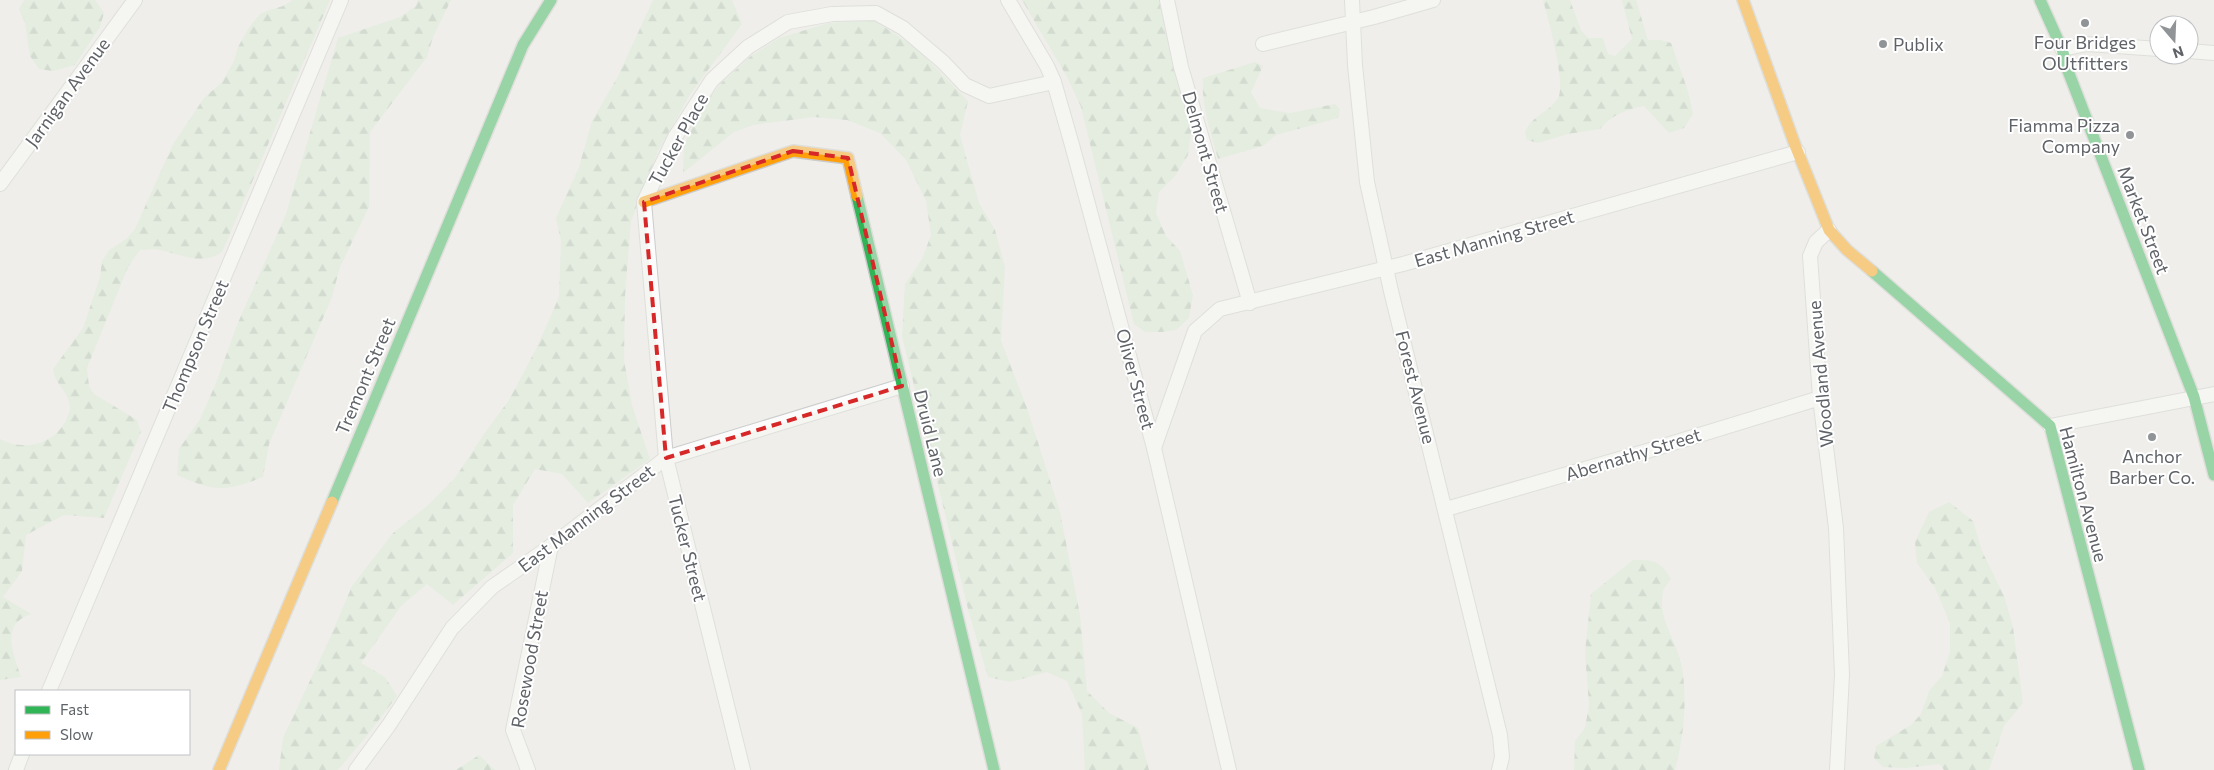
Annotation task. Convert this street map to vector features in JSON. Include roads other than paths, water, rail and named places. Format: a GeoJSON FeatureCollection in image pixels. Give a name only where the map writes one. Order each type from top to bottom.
{"type":"FeatureCollection","features":[{"type":"Feature","properties":{"kind":"street","name":"Jarnigan Avenue"},"geometry":{"type":"LineString","coordinates":[[0,184],[134,0]]}},
{"type":"Feature","properties":{"kind":"street","name":"Thompson Street"},"geometry":{"type":"LineString","coordinates":[[49,690],[341,0]]}},
{"type":"Feature","properties":{"kind":"street","name":"Tremont Street"},"geometry":{"type":"LineString","coordinates":[[219,770],[523,45],[551,0]]}},
{"type":"Feature","properties":{"kind":"street","name":"Oliver Street"},"geometry":{"type":"LineString","coordinates":[[1008,0],[1047,66],[1054,82],[1154,448],[1229,770]]}},
{"type":"Feature","properties":{"kind":"street","name":"Delmont Street"},"geometry":{"type":"LineString","coordinates":[[1167,0],[1181,67],[1250,303]]}},
{"type":"Feature","properties":{"kind":"street","name":"Forest Avenue"},"geometry":{"type":"LineString","coordinates":[[1352,0],[1355,65],[1367,182],[1386,268],[1500,734],[1502,757],[1499,770]]}},
{"type":"Feature","properties":{"kind":"street"},"geometry":{"type":"LineString","coordinates":[[1262,44],[1432,0]]}},
{"type":"Feature","properties":{"kind":"street"},"geometry":{"type":"LineString","coordinates":[[1743,0],[1798,152],[1829,230]]}},
{"type":"Feature","properties":{"kind":"street","name":"Market Street"},"geometry":{"type":"LineString","coordinates":[[2040,0],[2062,49],[2071,77],[2194,397],[2214,475]]}},
{"type":"Feature","properties":{"kind":"street","name":"Tucker Place"},"geometry":{"type":"LineString","coordinates":[[644,202],[675,137],[712,80],[748,47],[788,22],[832,14],[876,13],[903,28],[943,62],[965,85],[989,96],[1054,82]]}},
{"type":"Feature","properties":{"kind":"street"},"geometry":{"type":"LineString","coordinates":[[2062,49],[2086,44],[2149,48]]}},
{"type":"Feature","properties":{"kind":"street"},"geometry":{"type":"LineString","coordinates":[[2199,52],[2214,53]]}},
{"type":"Feature","properties":{"kind":"street","name":"Druid Lane"},"geometry":{"type":"LineString","coordinates":[[644,202],[793,151],[848,158],[994,770]]}},
{"type":"Feature","properties":{"kind":"street","name":"East Manning Street"},"geometry":{"type":"LineString","coordinates":[[1154,448],[1195,331],[1220,309],[1386,268],[1798,152]]}},
{"type":"Feature","properties":{"kind":"street","name":"Tucker Street"},"geometry":{"type":"LineString","coordinates":[[644,202],[666,458],[743,770]]}},
{"type":"Feature","properties":{"kind":"street","name":"Woodland Avenue"},"geometry":{"type":"LineString","coordinates":[[1829,230],[1816,242],[1810,256],[1820,398],[1836,528],[1842,676],[1837,770]]}},
{"type":"Feature","properties":{"kind":"street","name":"Hamilton Avenue"},"geometry":{"type":"LineString","coordinates":[[1829,230],[1846,250],[2050,426],[2138,770]]}},
{"type":"Feature","properties":{"kind":"street","name":"East Manning Street"},"geometry":{"type":"LineString","coordinates":[[356,770],[389,725],[452,628],[492,587],[551,546],[666,458],[902,386]]}},
{"type":"Feature","properties":{"kind":"street"},"geometry":{"type":"LineString","coordinates":[[2050,426],[2214,394]]}},
{"type":"Feature","properties":{"kind":"street","name":"Abernathy Street"},"geometry":{"type":"LineString","coordinates":[[1446,509],[1647,452],[1820,398]]}},
{"type":"Feature","properties":{"kind":"street","name":"Rosewood Street"},"geometry":{"type":"LineString","coordinates":[[528,770],[513,730],[551,546]]}},
{"type":"Feature","properties":{"kind":"street"},"geometry":{"type":"LineString","coordinates":[[16,770],[22,755]]}},
{"type":"Feature","properties":{"kind":"place","name":"Four Bridges OUtfitters"},"geometry":{"type":"Point","coordinates":[2085,23]}},
{"type":"Feature","properties":{"kind":"place","name":"Publix"},"geometry":{"type":"Point","coordinates":[1883,44]}},
{"type":"Feature","properties":{"kind":"place","name":"Fiamma Pizza Company"},"geometry":{"type":"Point","coordinates":[2130,135]}},
{"type":"Feature","properties":{"kind":"place","name":"Anchor Barber Co."},"geometry":{"type":"Point","coordinates":[2152,437]}}]}
